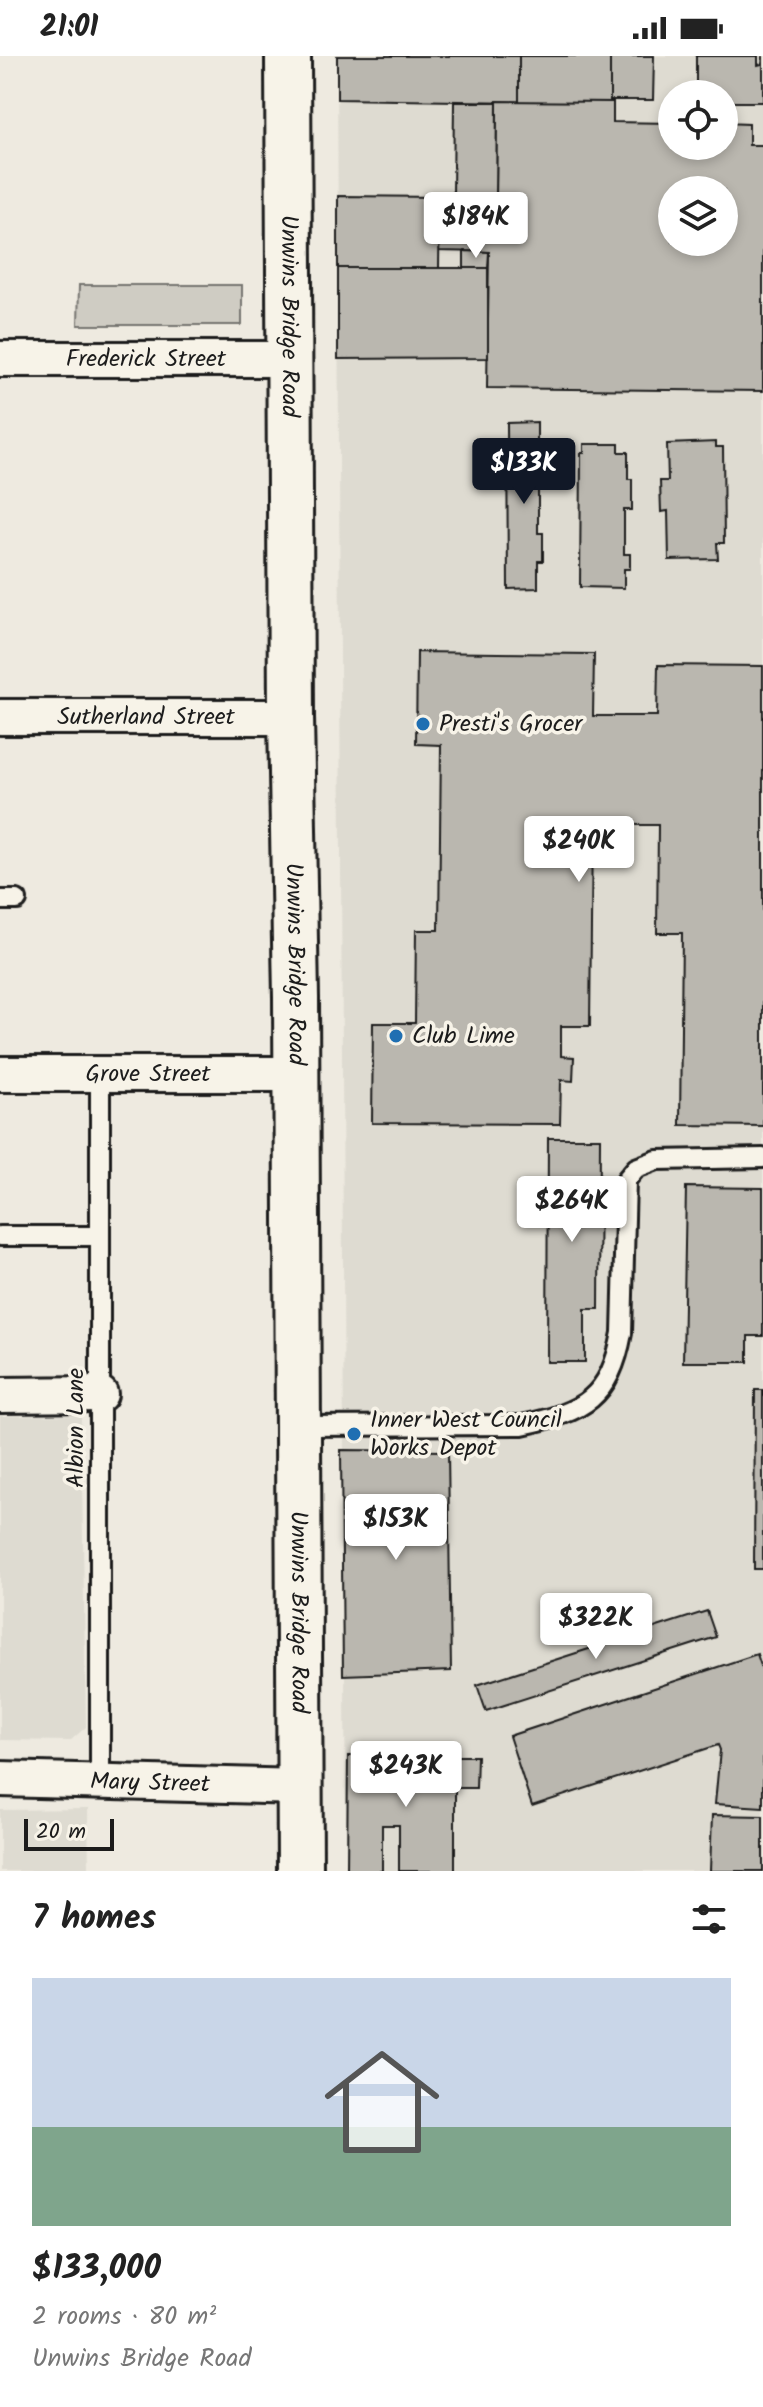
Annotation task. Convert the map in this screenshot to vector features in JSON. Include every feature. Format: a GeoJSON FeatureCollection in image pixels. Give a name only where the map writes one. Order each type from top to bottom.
{"type":"FeatureCollection","features":[{"type":"Feature","properties":{"kind":"main road","name":"Unwins Bridge Road"},"geometry":{"type":"LineString","coordinates":[[288,56],[300,1871]]}},
{"type":"Feature","properties":{"kind":"street","name":"Frederick Street"},"geometry":{"type":"LineString","coordinates":[[0,359],[291,359]]}},
{"type":"Feature","properties":{"kind":"street","name":"Sutherland Street"},"geometry":{"type":"LineString","coordinates":[[0,717],[291,717]]}},
{"type":"Feature","properties":{"kind":"street","name":"Grove Street"},"geometry":{"type":"LineString","coordinates":[[0,1074],[295,1074]]}},
{"type":"Feature","properties":{"kind":"street"},"geometry":{"type":"LineString","coordinates":[[0,1395],[100,1394]]}},
{"type":"Feature","properties":{"kind":"street","name":"Mary Street"},"geometry":{"type":"LineString","coordinates":[[0,1779],[300,1787]]}},
{"type":"Feature","properties":{"kind":"lane","name":"Albion Lane"},"geometry":{"type":"LineString","coordinates":[[100,1075],[100,1782]]}},
{"type":"Feature","properties":{"kind":"lane"},"geometry":{"type":"LineString","coordinates":[[297,1426],[522,1425],[559,1417],[581,1407],[599,1391],[618,1356],[622,1333],[626,1180],[636,1168],[657,1160],[763,1158]]}},
{"type":"Feature","properties":{"kind":"lane"},"geometry":{"type":"LineString","coordinates":[[0,1236],[100,1236]]}},
{"type":"Feature","properties":{"kind":"shaded area"},"geometry":{"type":"Polygon","coordinates":[[[337,56],[763,56],[763,1871],[346,1871],[337,56]]]}},
{"type":"Feature","properties":{"kind":"shaded area"},"geometry":{"type":"Polygon","coordinates":[[[79,285],[242,285],[242,325],[78,325],[79,285]]]}},
{"type":"Feature","properties":{"kind":"shaded area"},"geometry":{"type":"Polygon","coordinates":[[[81,1415],[86,1727],[70,1741],[0,1740],[0,1416],[81,1415]]]}},
{"type":"Feature","properties":{"kind":"shaded area"},"geometry":{"type":"Polygon","coordinates":[[[88,1809],[89,1871],[0,1871],[0,1810],[88,1809]]]}},
{"type":"Feature","properties":{"kind":"building"},"geometry":{"type":"Polygon","coordinates":[[[337,56],[519,56],[519,102],[337,99],[337,56]]]}},
{"type":"Feature","properties":{"kind":"building"},"geometry":{"type":"Polygon","coordinates":[[[519,56],[610,56],[610,102],[519,102],[519,56]]]}},
{"type":"Feature","properties":{"kind":"building"},"geometry":{"type":"Polygon","coordinates":[[[610,56],[654,56],[653,100],[610,100],[610,56]]]}},
{"type":"Feature","properties":{"kind":"building"},"geometry":{"type":"Polygon","coordinates":[[[696,56],[758,56],[758,65],[762,64],[763,56],[763,102],[738,102],[738,80],[696,80],[696,56]]]}},
{"type":"Feature","properties":{"kind":"building"},"geometry":{"type":"Polygon","coordinates":[[[497,101],[613,102],[613,122],[658,123],[658,160],[738,160],[738,124],[749,124],[749,145],[763,145],[763,391],[487,388],[489,252],[439,251],[440,197],[496,198],[497,101]]]}},
{"type":"Feature","properties":{"kind":"building"},"geometry":{"type":"Polygon","coordinates":[[[454,102],[497,102],[496,196],[453,196],[454,102]]]}},
{"type":"Feature","properties":{"kind":"building"},"geometry":{"type":"Polygon","coordinates":[[[338,196],[440,197],[439,268],[338,268],[338,196]]]}},
{"type":"Feature","properties":{"kind":"building"},"geometry":{"type":"Polygon","coordinates":[[[464,251],[489,252],[488,268],[464,268],[464,251]]]}},
{"type":"Feature","properties":{"kind":"building"},"geometry":{"type":"Polygon","coordinates":[[[338,268],[488,268],[488,358],[338,359],[338,268]]]}},
{"type":"Feature","properties":{"kind":"building"},"geometry":{"type":"Polygon","coordinates":[[[537,422],[537,448],[542,448],[542,477],[538,477],[538,533],[543,533],[543,561],[538,561],[538,588],[508,589],[507,423],[537,422]]]}},
{"type":"Feature","properties":{"kind":"building"},"geometry":{"type":"Polygon","coordinates":[[[716,442],[716,447],[723,447],[724,543],[717,543],[718,559],[669,560],[668,511],[661,512],[660,481],[668,481],[667,444],[716,442]]]}},
{"type":"Feature","properties":{"kind":"building"},"geometry":{"type":"Polygon","coordinates":[[[584,444],[619,444],[619,452],[628,452],[632,510],[624,510],[624,554],[630,554],[630,569],[624,569],[624,588],[580,587],[581,453],[584,453],[584,444]]]}},
{"type":"Feature","properties":{"kind":"building"},"geometry":{"type":"Polygon","coordinates":[[[417,652],[594,654],[593,716],[657,716],[658,665],[763,666],[763,1126],[680,1125],[682,933],[657,933],[658,825],[592,825],[590,1026],[561,1026],[561,1056],[574,1057],[573,1081],[561,1080],[560,1124],[372,1123],[373,1023],[415,1023],[416,930],[439,930],[441,745],[416,744],[417,652]]]}},
{"type":"Feature","properties":{"kind":"building"},"geometry":{"type":"Polygon","coordinates":[[[548,1138],[600,1138],[599,1309],[585,1309],[585,1362],[547,1362],[548,1138]]]}},
{"type":"Feature","properties":{"kind":"building"},"geometry":{"type":"Polygon","coordinates":[[[686,1187],[763,1188],[763,1336],[748,1336],[748,1362],[683,1362],[686,1187]]]}},
{"type":"Feature","properties":{"kind":"building"},"geometry":{"type":"Polygon","coordinates":[[[755,1390],[763,1390],[763,1569],[754,1569],[755,1390]]]}},
{"type":"Feature","properties":{"kind":"building"},"geometry":{"type":"Polygon","coordinates":[[[341,1450],[448,1451],[451,1671],[343,1675],[341,1450]]]}},
{"type":"Feature","properties":{"kind":"building"},"geometry":{"type":"Polygon","coordinates":[[[707,1611],[716,1637],[486,1711],[477,1685],[707,1611]]]}},
{"type":"Feature","properties":{"kind":"building"},"geometry":{"type":"Polygon","coordinates":[[[757,1654],[763,1672],[763,1807],[715,1804],[718,1745],[532,1806],[509,1736],[757,1654]]]}},
{"type":"Feature","properties":{"kind":"building"},"geometry":{"type":"Polygon","coordinates":[[[348,1756],[477,1756],[476,1788],[455,1788],[455,1871],[399,1871],[399,1825],[382,1825],[382,1871],[347,1871],[348,1756]]]}},
{"type":"Feature","properties":{"kind":"building"},"geometry":{"type":"Polygon","coordinates":[[[712,1815],[763,1816],[763,1871],[710,1871],[712,1815]]]}},
{"type":"Feature","properties":{"kind":"place","name":"Presti's Grocer"},"geometry":{"type":"Point","coordinates":[423,724]}},
{"type":"Feature","properties":{"kind":"place","name":"Club Lime"},"geometry":{"type":"Point","coordinates":[396,1036]}},
{"type":"Feature","properties":{"kind":"place","name":"Inner West Council Works Depot"},"geometry":{"type":"Point","coordinates":[354,1434]}}]}
